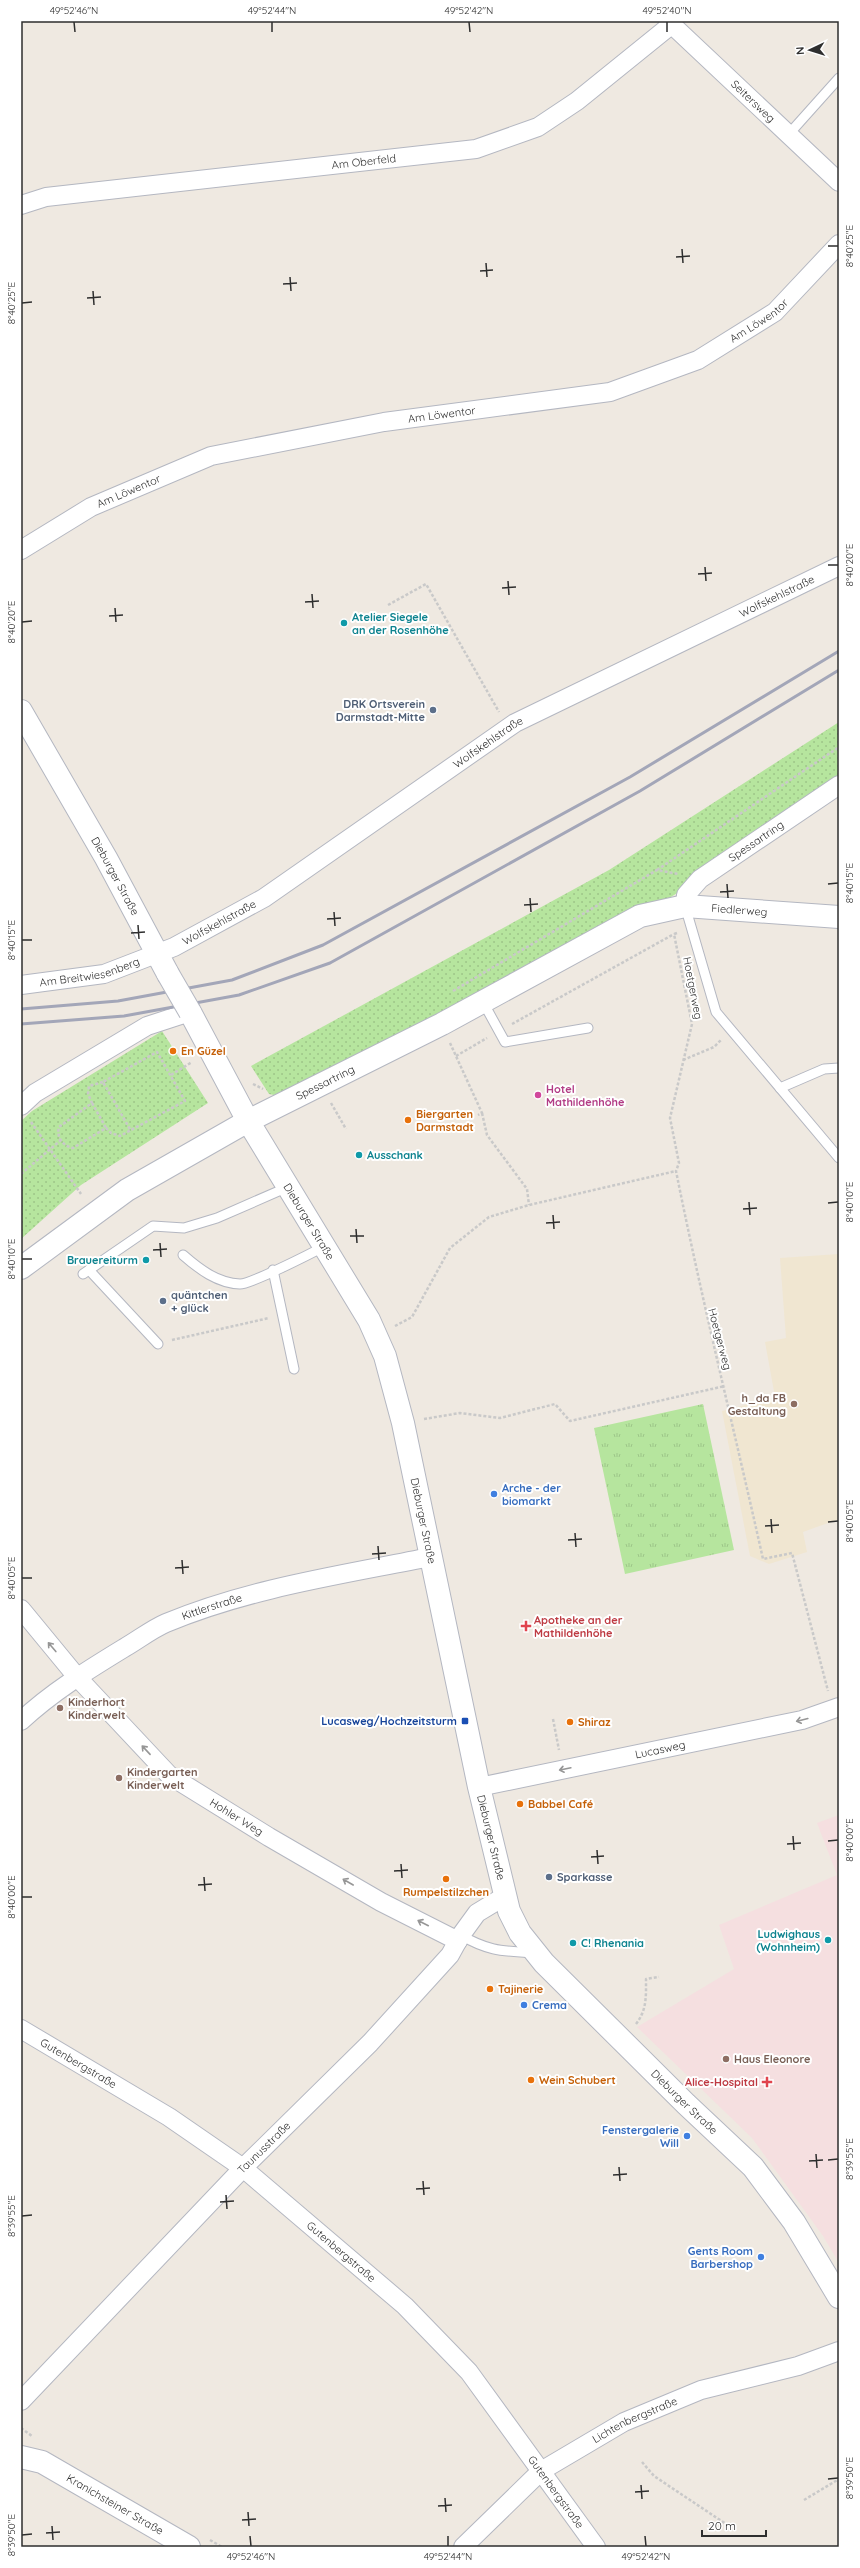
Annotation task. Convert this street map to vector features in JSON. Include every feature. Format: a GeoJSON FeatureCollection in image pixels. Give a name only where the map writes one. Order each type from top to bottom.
{"type":"FeatureCollection","features":[{"type":"Feature","properties":{"kind":"main road","name":"Dieburger Straße"},"geometry":{"type":"LineString","coordinates":[[21,711],[106,858],[248,1121],[369,1320],[385,1356],[403,1423],[479,1787],[506,1896],[515,1922],[535,1953],[686,2104],[753,2167],[794,2222],[839,2297]]}},
{"type":"Feature","properties":{"kind":"main road","name":"Fiedlerweg"},"geometry":{"type":"LineString","coordinates":[[640,916],[678,908],[839,917]]}},
{"type":"Feature","properties":{"kind":"main road","name":"Spessartring"},"geometry":{"type":"LineString","coordinates":[[21,1268],[127,1190],[248,1121],[483,1002],[640,916]]}},
{"type":"Feature","properties":{"kind":"main road","name":"Kranichsteiner Straße"},"geometry":{"type":"LineString","coordinates":[[21,2443],[31,2460],[189,2547]]}},
{"type":"Feature","properties":{"kind":"street","name":"Seitersweg"},"geometry":{"type":"LineString","coordinates":[[669,23],[839,182]]}},
{"type":"Feature","properties":{"kind":"street","name":"Am Oberfeld"},"geometry":{"type":"LineString","coordinates":[[21,205],[46,197],[476,149],[538,127],[578,101],[669,23]]}},
{"type":"Feature","properties":{"kind":"street","name":"Am Löwentor"},"geometry":{"type":"LineString","coordinates":[[21,550],[91,507],[211,456],[384,422],[610,392],[698,360],[775,312],[839,244]]}},
{"type":"Feature","properties":{"kind":"street","name":"Wolfskehlstraße"},"geometry":{"type":"LineString","coordinates":[[157,954],[264,898],[508,728],[839,566]]}},
{"type":"Feature","properties":{"kind":"street","name":"Spessartring"},"geometry":{"type":"LineString","coordinates":[[678,908],[686,895],[700,879],[839,785]]}},
{"type":"Feature","properties":{"kind":"street","name":"Am Breitwiesenberg"},"geometry":{"type":"LineString","coordinates":[[21,985],[104,974],[157,954]]}},
{"type":"Feature","properties":{"kind":"street"},"geometry":{"type":"LineString","coordinates":[[25,1113],[35,1093],[147,1026],[190,1012]]}},
{"type":"Feature","properties":{"kind":"street","name":"Kittlerstraße"},"geometry":{"type":"LineString","coordinates":[[21,1721],[77,1676],[164,1624],[212,1605],[289,1585],[430,1557]]}},
{"type":"Feature","properties":{"kind":"street","name":"Hohler Weg"},"geometry":{"type":"LineString","coordinates":[[21,1609],[77,1676],[169,1775],[295,1852],[382,1902],[459,1938]]}},
{"type":"Feature","properties":{"kind":"street","name":"Lucasweg"},"geometry":{"type":"LineString","coordinates":[[479,1787],[795,1722],[836,1709]]}},
{"type":"Feature","properties":{"kind":"street","name":"Taunusstraße"},"geometry":{"type":"LineString","coordinates":[[21,2401],[243,2168],[370,2043],[450,1955],[459,1938],[477,1913],[506,1896]]}},
{"type":"Feature","properties":{"kind":"street","name":"Gutenbergstraße"},"geometry":{"type":"LineString","coordinates":[[21,2029],[169,2117],[243,2168],[405,2306],[469,2372],[596,2547]]}},
{"type":"Feature","properties":{"kind":"street","name":"Lichtenbergstraße"},"geometry":{"type":"LineString","coordinates":[[463,2547],[541,2471],[624,2422],[701,2390],[798,2366],[839,2351]]}},
{"type":"Feature","properties":{"kind":"lane"},"geometry":{"type":"LineString","coordinates":[[788,135],[839,78]]}},
{"type":"Feature","properties":{"kind":"lane"},"geometry":{"type":"LineString","coordinates":[[678,908],[716,1012],[839,1158]]}},
{"type":"Feature","properties":{"kind":"lane"},"geometry":{"type":"LineString","coordinates":[[483,1002],[505,1042],[588,1028]]}},
{"type":"Feature","properties":{"kind":"lane"},"geometry":{"type":"LineString","coordinates":[[780,1088],[824,1069],[839,1068]]}},
{"type":"Feature","properties":{"kind":"lane"},"geometry":{"type":"LineString","coordinates":[[158,1344],[86,1272],[153,1226],[184,1228],[217,1218],[288,1187]]}},
{"type":"Feature","properties":{"kind":"lane"},"geometry":{"type":"LineString","coordinates":[[183,1255],[209,1276],[241,1284],[325,1246]]}},
{"type":"Feature","properties":{"kind":"lane"},"geometry":{"type":"LineString","coordinates":[[273,1270],[294,1369]]}},
{"type":"Feature","properties":{"kind":"lane"},"geometry":{"type":"LineString","coordinates":[[459,1938],[481,1947],[497,1951],[535,1953]]}},
{"type":"Feature","properties":{"kind":"path"},"geometry":{"type":"LineString","coordinates":[[388,606],[426,584],[508,728]]}},
{"type":"Feature","properties":{"kind":"path"},"geometry":{"type":"LineString","coordinates":[[657,870],[839,747]]}},
{"type":"Feature","properties":{"kind":"path","name":"Hoetgerweg"},"geometry":{"type":"LineString","coordinates":[[678,908],[674,934],[692,1024],[670,1118],[679,1163],[676,1171],[705,1313],[724,1386],[763,1559],[792,1553],[836,1709]]}},
{"type":"Feature","properties":{"kind":"path"},"geometry":{"type":"LineString","coordinates":[[456,1056],[674,934]]}},
{"type":"Feature","properties":{"kind":"path"},"geometry":{"type":"LineString","coordinates":[[683,1060],[714,1047],[730,1030]]}},
{"type":"Feature","properties":{"kind":"path"},"geometry":{"type":"LineString","coordinates":[[450,1043],[482,1112],[487,1135],[527,1189],[529,1204]]}},
{"type":"Feature","properties":{"kind":"path"},"geometry":{"type":"LineString","coordinates":[[157,1052],[185,1101],[132,1131],[120,1136],[111,1133],[106,1128],[88,1094],[89,1086],[103,1082],[157,1052]]}},
{"type":"Feature","properties":{"kind":"path"},"geometry":{"type":"LineString","coordinates":[[170,1075],[195,1060]]}},
{"type":"Feature","properties":{"kind":"path"},"geometry":{"type":"LineString","coordinates":[[103,1082],[132,1131]]}},
{"type":"Feature","properties":{"kind":"path"},"geometry":{"type":"LineString","coordinates":[[330,1102],[346,1129]]}},
{"type":"Feature","properties":{"kind":"path"},"geometry":{"type":"LineString","coordinates":[[92,1103],[59,1127],[58,1132],[61,1140],[66,1146],[73,1148],[106,1128]]}},
{"type":"Feature","properties":{"kind":"path"},"geometry":{"type":"LineString","coordinates":[[478,1115],[482,1112]]}},
{"type":"Feature","properties":{"kind":"path"},"geometry":{"type":"LineString","coordinates":[[25,1113],[49,1151],[81,1194]]}},
{"type":"Feature","properties":{"kind":"path"},"geometry":{"type":"LineString","coordinates":[[21,1174],[61,1140]]}},
{"type":"Feature","properties":{"kind":"path"},"geometry":{"type":"LineString","coordinates":[[392,1328],[412,1317],[450,1248],[489,1217],[529,1204],[676,1171]]}},
{"type":"Feature","properties":{"kind":"path"},"geometry":{"type":"LineString","coordinates":[[177,1339],[205,1334],[282,1314]]}},
{"type":"Feature","properties":{"kind":"path"},"geometry":{"type":"LineString","coordinates":[[416,1420],[460,1412],[500,1418],[555,1404],[570,1421],[724,1386]]}},
{"type":"Feature","properties":{"kind":"path"},"geometry":{"type":"LineString","coordinates":[[553,1719],[559,1749]]}},
{"type":"Feature","properties":{"kind":"path"},"geometry":{"type":"LineString","coordinates":[[635,2026],[642,2017],[646,2004],[646,1979],[659,1977]]}},
{"type":"Feature","properties":{"kind":"path"},"geometry":{"type":"LineString","coordinates":[[642,2462],[654,2476],[729,2526]]}},
{"type":"Feature","properties":{"kind":"path"},"geometry":{"type":"LineString","coordinates":[[804,2500],[839,2479]]}},
{"type":"Feature","properties":{"kind":"shaded area","name":"h_da FB Gestaltung"},"geometry":{"type":"Polygon","coordinates":[[[839,1254],[839,1519],[803,1532],[807,1552],[769,1564],[750,1556],[722,1411],[775,1397],[765,1342],[786,1338],[780,1258],[839,1254]]]}},
{"type":"Feature","properties":{"kind":"shaded area","name":"Alice-Hospital"},"geometry":{"type":"Polygon","coordinates":[[[839,1815],[839,2263],[823,2236],[752,2138],[637,2027],[734,1969],[719,1925],[837,1875],[817,1823],[839,1815]]]}},
{"type":"Feature","properties":{"kind":"green space"},"geometry":{"type":"Polygon","coordinates":[[[839,722],[839,785],[700,879],[640,916],[442,1024],[274,1095],[269,1094],[251,1066],[609,870],[839,722]]]}},
{"type":"Feature","properties":{"kind":"green space"},"geometry":{"type":"Polygon","coordinates":[[[162,1031],[208,1103],[81,1185],[21,1239],[21,1121],[32,1111],[162,1031]]]}},
{"type":"Feature","properties":{"kind":"green space"},"geometry":{"type":"Polygon","coordinates":[[[703,1404],[734,1550],[625,1574],[594,1428],[703,1404]]]}},
{"type":"Feature","properties":{"kind":"railway"},"geometry":{"type":"LineString","coordinates":[[21,1009],[118,1001],[232,980],[323,945],[630,777],[839,651]]}},
{"type":"Feature","properties":{"kind":"railway"},"geometry":{"type":"LineString","coordinates":[[21,1024],[124,1016],[239,995],[330,963],[640,791],[839,670]]}},
{"type":"Feature","properties":{"kind":"place","name":"Atelier Siegele an der Rosenhöhe"},"geometry":{"type":"Point","coordinates":[344,623]}},
{"type":"Feature","properties":{"kind":"place","name":"DRK Ortsverein Darmstadt-Mitte"},"geometry":{"type":"Point","coordinates":[433,710]}},
{"type":"Feature","properties":{"kind":"place","name":"En Güzel"},"geometry":{"type":"Point","coordinates":[173,1051]}},
{"type":"Feature","properties":{"kind":"place","name":"Hotel Mathildenhöhe"},"geometry":{"type":"Point","coordinates":[538,1095]}},
{"type":"Feature","properties":{"kind":"place","name":"Biergarten Darmstadt"},"geometry":{"type":"Point","coordinates":[408,1120]}},
{"type":"Feature","properties":{"kind":"place","name":"Ausschank"},"geometry":{"type":"Point","coordinates":[359,1155]}},
{"type":"Feature","properties":{"kind":"place","name":"Brauereiturm"},"geometry":{"type":"Point","coordinates":[146,1260]}},
{"type":"Feature","properties":{"kind":"place","name":"quäntchen + glück"},"geometry":{"type":"Point","coordinates":[163,1301]}},
{"type":"Feature","properties":{"kind":"place","name":"h_da FB Gestaltung"},"geometry":{"type":"Point","coordinates":[794,1404]}},
{"type":"Feature","properties":{"kind":"place","name":"Arche - der biomarkt"},"geometry":{"type":"Point","coordinates":[494,1494]}},
{"type":"Feature","properties":{"kind":"place","name":"Apotheke an der Mathildenhöhe"},"geometry":{"type":"Point","coordinates":[526,1626]}},
{"type":"Feature","properties":{"kind":"place","name":"Kinderhort Kinderwelt"},"geometry":{"type":"Point","coordinates":[60,1708]}},
{"type":"Feature","properties":{"kind":"place","name":"Lucasweg/Hochzeitsturm"},"geometry":{"type":"Point","coordinates":[465,1721]}},
{"type":"Feature","properties":{"kind":"place","name":"Shiraz"},"geometry":{"type":"Point","coordinates":[570,1722]}},
{"type":"Feature","properties":{"kind":"place","name":"Kindergarten Kinderwelt"},"geometry":{"type":"Point","coordinates":[119,1778]}},
{"type":"Feature","properties":{"kind":"place","name":"Babbel Café"},"geometry":{"type":"Point","coordinates":[520,1804]}},
{"type":"Feature","properties":{"kind":"place","name":"Sparkasse"},"geometry":{"type":"Point","coordinates":[549,1877]}},
{"type":"Feature","properties":{"kind":"place","name":"Rumpelstilzchen"},"geometry":{"type":"Point","coordinates":[446,1879]}},
{"type":"Feature","properties":{"kind":"place","name":"Ludwighaus (Wohnheim)"},"geometry":{"type":"Point","coordinates":[828,1940]}},
{"type":"Feature","properties":{"kind":"place","name":"C! Rhenania"},"geometry":{"type":"Point","coordinates":[573,1943]}},
{"type":"Feature","properties":{"kind":"place","name":"Tajinerie"},"geometry":{"type":"Point","coordinates":[490,1989]}},
{"type":"Feature","properties":{"kind":"place","name":"Crema"},"geometry":{"type":"Point","coordinates":[524,2005]}},
{"type":"Feature","properties":{"kind":"place","name":"Haus Eleonore"},"geometry":{"type":"Point","coordinates":[726,2059]}},
{"type":"Feature","properties":{"kind":"place","name":"Wein Schubert"},"geometry":{"type":"Point","coordinates":[531,2080]}},
{"type":"Feature","properties":{"kind":"place","name":"Alice-Hospital"},"geometry":{"type":"Point","coordinates":[767,2082]}},
{"type":"Feature","properties":{"kind":"place","name":"Fenstergalerie Will"},"geometry":{"type":"Point","coordinates":[687,2136]}},
{"type":"Feature","properties":{"kind":"place","name":"Gents Room Barbershop"},"geometry":{"type":"Point","coordinates":[761,2257]}}]}
